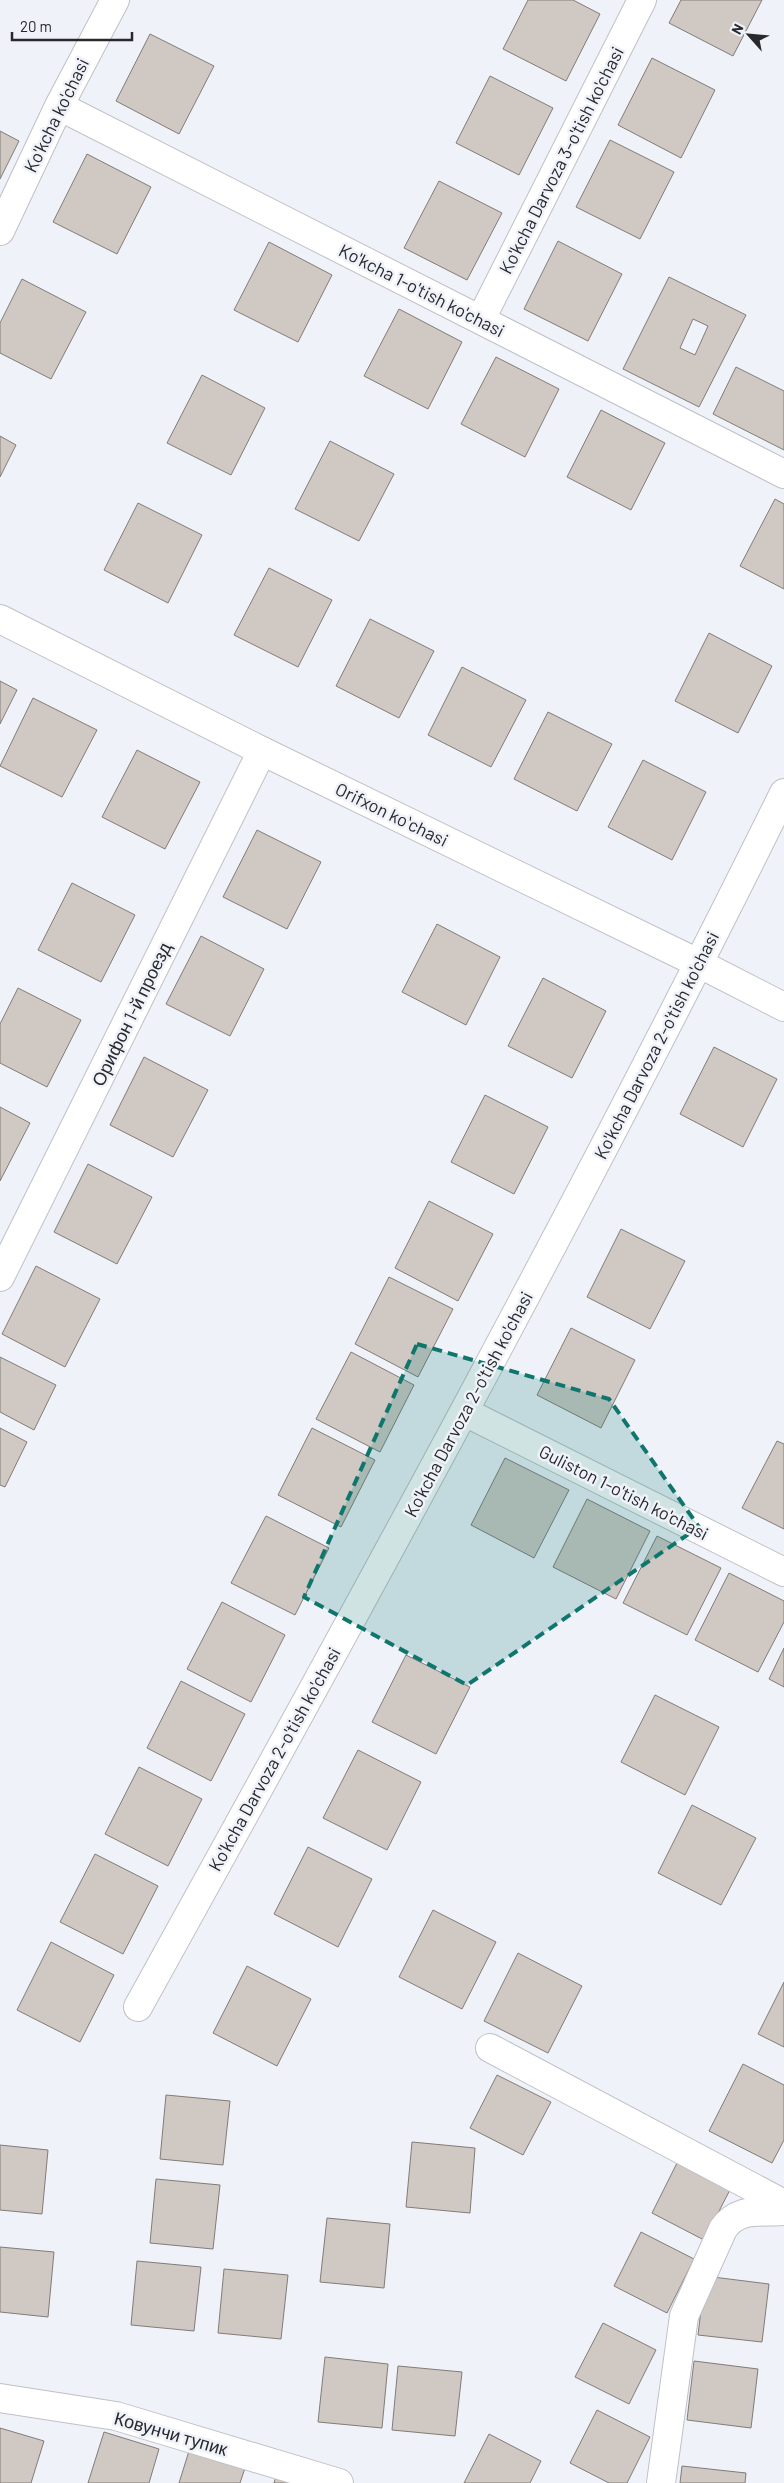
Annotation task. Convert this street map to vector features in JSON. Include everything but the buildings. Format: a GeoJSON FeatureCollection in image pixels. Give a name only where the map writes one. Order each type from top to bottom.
{"type":"FeatureCollection","features":[{"type":"Feature","properties":{"kind":"street","name":"Ko'kcha ko'chasi"},"geometry":{"type":"LineString","coordinates":[[0,231],[59,106],[115,0]]}},
{"type":"Feature","properties":{"kind":"street","name":"Ko'kcha Darvoza 3-o'tish ko'chasi"},"geometry":{"type":"LineString","coordinates":[[480,319],[642,0]]}},
{"type":"Feature","properties":{"kind":"street","name":"Ko'kcha 1-o'tish ko'chasi"},"geometry":{"type":"LineString","coordinates":[[59,106],[784,474]]}},
{"type":"Feature","properties":{"kind":"street","name":"Orifxon koʻchasi"},"geometry":{"type":"LineString","coordinates":[[0,619],[262,751],[700,964],[784,1008]]}},
{"type":"Feature","properties":{"kind":"street","name":"Орифон 1-й проезд"},"geometry":{"type":"LineString","coordinates":[[0,1277],[262,751]]}},
{"type":"Feature","properties":{"kind":"street","name":"Ko'kcha Darvoza 2-o'tish ko'chasi"},"geometry":{"type":"LineString","coordinates":[[138,2007],[465,1412],[700,964],[784,793]]}},
{"type":"Feature","properties":{"kind":"street","name":"Guliston 1-o'tish ko'chasi"},"geometry":{"type":"LineString","coordinates":[[465,1412],[784,1572]]}},
{"type":"Feature","properties":{"kind":"street"},"geometry":{"type":"LineString","coordinates":[[490,2048],[784,2204]]}},
{"type":"Feature","properties":{"kind":"street"},"geometry":{"type":"LineString","coordinates":[[661,2483],[684,2316],[719,2238],[730,2219],[738,2214],[784,2211]]}},
{"type":"Feature","properties":{"kind":"street","name":"Ковунчи тупик"},"geometry":{"type":"LineString","coordinates":[[0,2398],[116,2416],[339,2483]]}},
{"type":"Feature","properties":{"kind":"highlighted area"},"geometry":{"type":"Polygon","coordinates":[[[417,1344],[609,1399],[699,1527],[467,1685],[304,1597],[417,1344]]]}}]}
